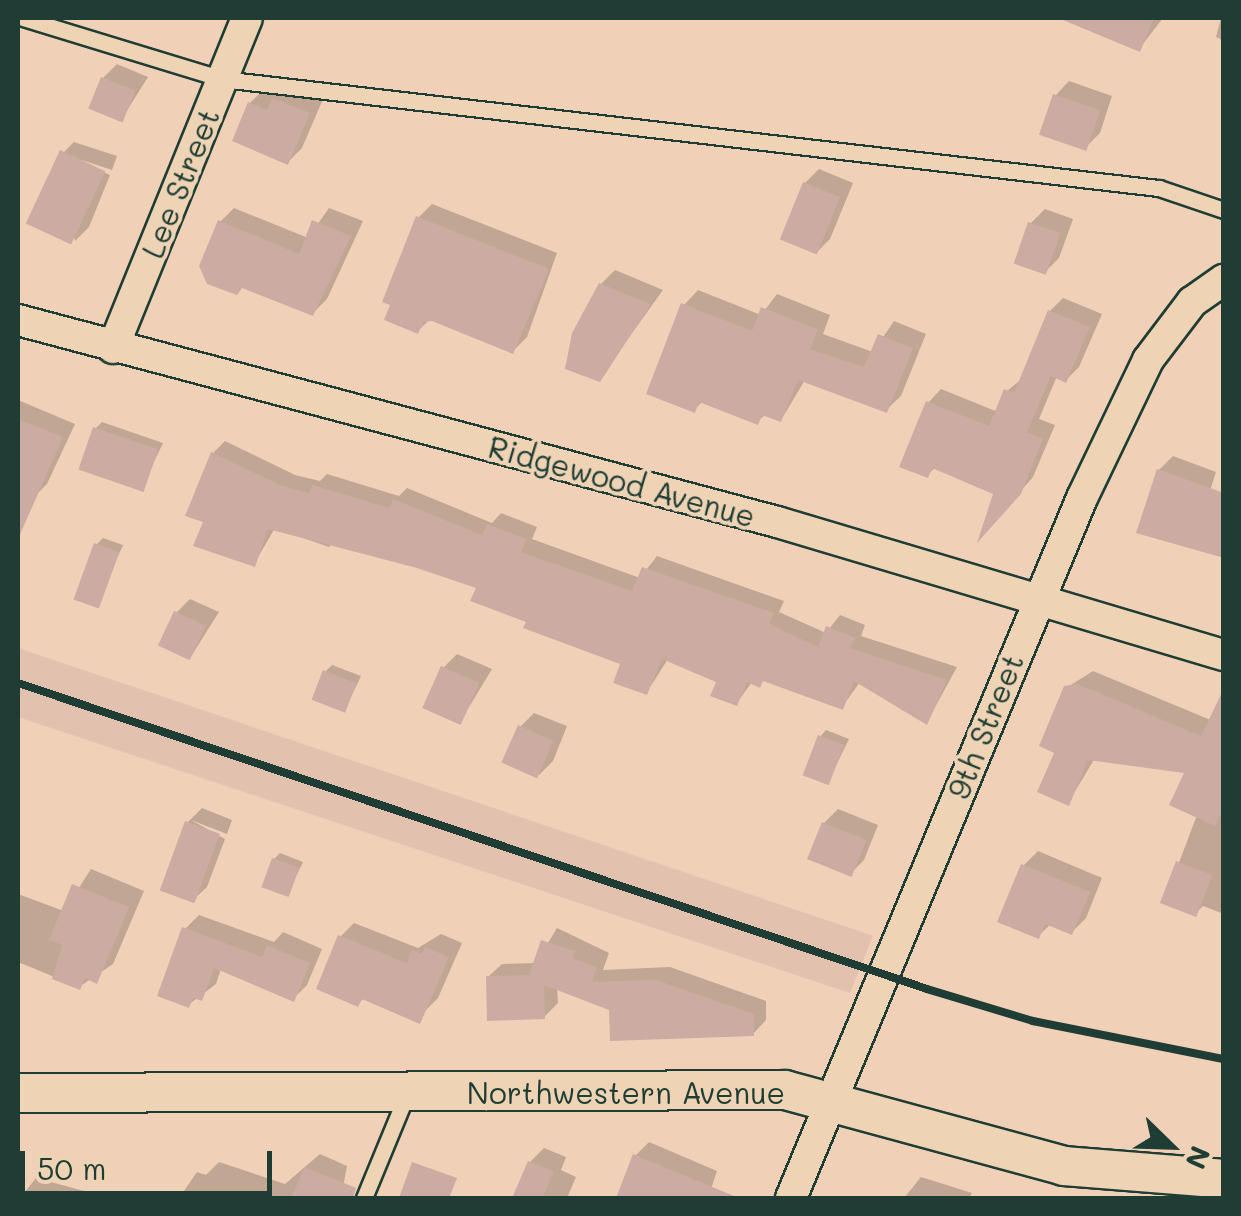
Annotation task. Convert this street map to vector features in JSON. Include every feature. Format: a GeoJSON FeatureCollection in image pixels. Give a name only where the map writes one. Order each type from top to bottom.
{"type":"FeatureCollection","features":[{"type":"Feature","properties":{"kind":"street","name":"Lee Street"},"geometry":{"type":"LineString","coordinates":[[113,348],[246,18]]}},
{"type":"Feature","properties":{"kind":"street","name":"9th Street"},"geometry":{"type":"LineString","coordinates":[[790,1198],[1037,600],[1148,360],[1192,302],[1224,280]]}},
{"type":"Feature","properties":{"kind":"street","name":"Ridgewood Avenue"},"geometry":{"type":"LineString","coordinates":[[18,320],[778,522],[1224,655]]}},
{"type":"Feature","properties":{"kind":"street","name":"Northwestern Avenue"},"geometry":{"type":"LineString","coordinates":[[18,1093],[785,1090],[832,1098],[1064,1166],[1224,1179]]}},
{"type":"Feature","properties":{"kind":"lane"},"geometry":{"type":"LineString","coordinates":[[23,18],[222,79],[1159,188],[1224,210]]}},
{"type":"Feature","properties":{"kind":"lane"},"geometry":{"type":"LineString","coordinates":[[364,1198],[408,1091]]}},
{"type":"Feature","properties":{"kind":"shaded area"},"geometry":{"type":"Polygon","coordinates":[[[18,648],[873,936],[850,993],[18,717],[18,648]]]}},
{"type":"Feature","properties":{"kind":"building"},"geometry":{"type":"Polygon","coordinates":[[[1058,18],[1154,18],[1140,52],[1058,18]]]}},
{"type":"Feature","properties":{"kind":"building"},"geometry":{"type":"Polygon","coordinates":[[[101,77],[135,91],[123,122],[88,109],[101,77]]]}},
{"type":"Feature","properties":{"kind":"building"},"geometry":{"type":"Polygon","coordinates":[[[1053,94],[1100,110],[1086,151],[1039,135],[1053,94]]]}},
{"type":"Feature","properties":{"kind":"building"},"geometry":{"type":"Polygon","coordinates":[[[272,98],[310,113],[288,165],[232,141],[248,102],[267,110],[272,98]]]}},
{"type":"Feature","properties":{"kind":"building"},"geometry":{"type":"Polygon","coordinates":[[[60,150],[105,171],[71,245],[26,223],[60,150]]]}},
{"type":"Feature","properties":{"kind":"building"},"geometry":{"type":"Polygon","coordinates":[[[803,182],[840,197],[817,254],[780,239],[803,182]]]}},
{"type":"Feature","properties":{"kind":"building"},"geometry":{"type":"Polygon","coordinates":[[[416,216],[549,269],[513,354],[432,321],[423,322],[418,334],[384,320],[390,305],[382,302],[416,216]]]}},
{"type":"Feature","properties":{"kind":"building"},"geometry":{"type":"Polygon","coordinates":[[[218,220],[299,254],[312,220],[351,236],[313,316],[242,288],[237,295],[207,284],[199,266],[218,220]]]}},
{"type":"Feature","properties":{"kind":"building"},"geometry":{"type":"Polygon","coordinates":[[[1028,222],[1060,233],[1046,275],[1014,264],[1028,222]]]}},
{"type":"Feature","properties":{"kind":"building"},"geometry":{"type":"Polygon","coordinates":[[[599,283],[651,304],[600,382],[565,369],[572,333],[599,283]]]}},
{"type":"Feature","properties":{"kind":"building"},"geometry":{"type":"Polygon","coordinates":[[[681,303],[752,331],[761,307],[818,329],[810,349],[864,367],[878,334],[913,348],[887,413],[798,380],[781,422],[762,415],[758,425],[699,402],[695,413],[646,394],[681,303]]]}},
{"type":"Feature","properties":{"kind":"building"},"geometry":{"type":"Polygon","coordinates":[[[1048,310],[1090,327],[1066,383],[1051,376],[1027,432],[1043,439],[1021,494],[977,543],[993,494],[932,468],[928,478],[899,467],[926,401],[989,426],[1004,389],[1014,393],[1048,310]]]}},
{"type":"Feature","properties":{"kind":"building"},"geometry":{"type":"Polygon","coordinates":[[[18,419],[63,437],[18,539],[18,419]]]}},
{"type":"Feature","properties":{"kind":"building"},"geometry":{"type":"Polygon","coordinates":[[[93,427],[158,449],[144,492],[78,470],[93,427]]]}},
{"type":"Feature","properties":{"kind":"building"},"geometry":{"type":"Polygon","coordinates":[[[211,452],[282,486],[309,493],[313,485],[389,508],[393,499],[482,535],[487,524],[527,539],[521,552],[632,591],[642,567],[774,613],[769,624],[818,647],[826,626],[855,638],[850,648],[947,680],[927,725],[854,681],[843,710],[763,681],[760,688],[747,682],[737,706],[710,696],[716,682],[662,659],[647,695],[613,683],[620,664],[523,628],[526,622],[470,601],[476,588],[417,568],[268,529],[255,567],[193,546],[203,522],[185,516],[211,452]]]}},
{"type":"Feature","properties":{"kind":"building"},"geometry":{"type":"Polygon","coordinates":[[[1157,469],[1224,493],[1224,558],[1136,533],[1157,469]]]}},
{"type":"Feature","properties":{"kind":"building"},"geometry":{"type":"Polygon","coordinates":[[[94,543],[119,552],[99,609],[73,599],[94,543]]]}},
{"type":"Feature","properties":{"kind":"building"},"geometry":{"type":"Polygon","coordinates":[[[174,611],[206,626],[190,660],[158,645],[174,611]]]}},
{"type":"Feature","properties":{"kind":"building"},"geometry":{"type":"Polygon","coordinates":[[[441,666],[479,683],[461,725],[422,708],[441,666]]]}},
{"type":"Feature","properties":{"kind":"building"},"geometry":{"type":"Polygon","coordinates":[[[323,670],[357,683],[345,713],[312,700],[323,670]]]}},
{"type":"Feature","properties":{"kind":"building"},"geometry":{"type":"Polygon","coordinates":[[[1078,684],[1201,736],[1224,688],[1224,807],[1215,826],[1169,805],[1184,773],[1088,760],[1069,806],[1037,792],[1054,753],[1039,746],[1064,686],[1078,684]]]}},
{"type":"Feature","properties":{"kind":"building"},"geometry":{"type":"Polygon","coordinates":[[[518,725],[554,741],[537,778],[501,762],[518,725]]]}},
{"type":"Feature","properties":{"kind":"building"},"geometry":{"type":"Polygon","coordinates":[[[818,735],[844,745],[829,785],[803,775],[818,735]]]}},
{"type":"Feature","properties":{"kind":"building"},"geometry":{"type":"Polygon","coordinates":[[[185,821],[220,834],[194,903],[160,891],[185,821]]]}},
{"type":"Feature","properties":{"kind":"building"},"geometry":{"type":"Polygon","coordinates":[[[822,822],[867,840],[852,877],[807,859],[822,822]]]}},
{"type":"Feature","properties":{"kind":"building"},"geometry":{"type":"Polygon","coordinates":[[[272,858],[299,868],[289,897],[261,887],[272,858]]]}},
{"type":"Feature","properties":{"kind":"building"},"geometry":{"type":"Polygon","coordinates":[[[1176,861],[1212,875],[1196,917],[1160,903],[1176,861]]]}},
{"type":"Feature","properties":{"kind":"building"},"geometry":{"type":"Polygon","coordinates":[[[1021,864],[1090,892],[1072,935],[1045,924],[1039,939],[997,922],[1021,864]]]}},
{"type":"Feature","properties":{"kind":"building"},"geometry":{"type":"Polygon","coordinates":[[[72,884],[129,907],[97,984],[85,978],[80,990],[52,979],[62,945],[49,940],[72,884]]]}},
{"type":"Feature","properties":{"kind":"building"},"geometry":{"type":"Polygon","coordinates":[[[182,927],[262,957],[267,945],[310,963],[294,1002],[214,968],[202,1001],[193,998],[189,1008],[157,996],[182,927]]]}},
{"type":"Feature","properties":{"kind":"building"},"geometry":{"type":"Polygon","coordinates":[[[338,935],[407,963],[412,950],[422,954],[425,947],[449,957],[420,1024],[362,999],[358,1007],[316,989],[338,935]]]}},
{"type":"Feature","properties":{"kind":"building"},"geometry":{"type":"Polygon","coordinates":[[[541,940],[575,951],[573,958],[597,967],[592,982],[656,980],[754,1014],[754,1036],[610,1041],[609,1010],[544,985],[545,1019],[487,1021],[486,976],[529,975],[541,940]]]}},
{"type":"Feature","properties":{"kind":"building"},"geometry":{"type":"Polygon","coordinates":[[[633,1154],[734,1196],[734,1198],[616,1198],[633,1154]]]}},
{"type":"Feature","properties":{"kind":"building"},"geometry":{"type":"Polygon","coordinates":[[[528,1161],[554,1172],[542,1198],[512,1198],[528,1161]]]}},
{"type":"Feature","properties":{"kind":"building"},"geometry":{"type":"Polygon","coordinates":[[[412,1162],[457,1178],[449,1198],[399,1198],[412,1162]]]}},
{"type":"Feature","properties":{"kind":"building"},"geometry":{"type":"Polygon","coordinates":[[[305,1167],[356,1188],[353,1198],[291,1198],[305,1167]]]}},
{"type":"Feature","properties":{"kind":"railway"},"geometry":{"type":"LineString","coordinates":[[18,683],[927,989],[1033,1021],[1224,1059]]}}]}
